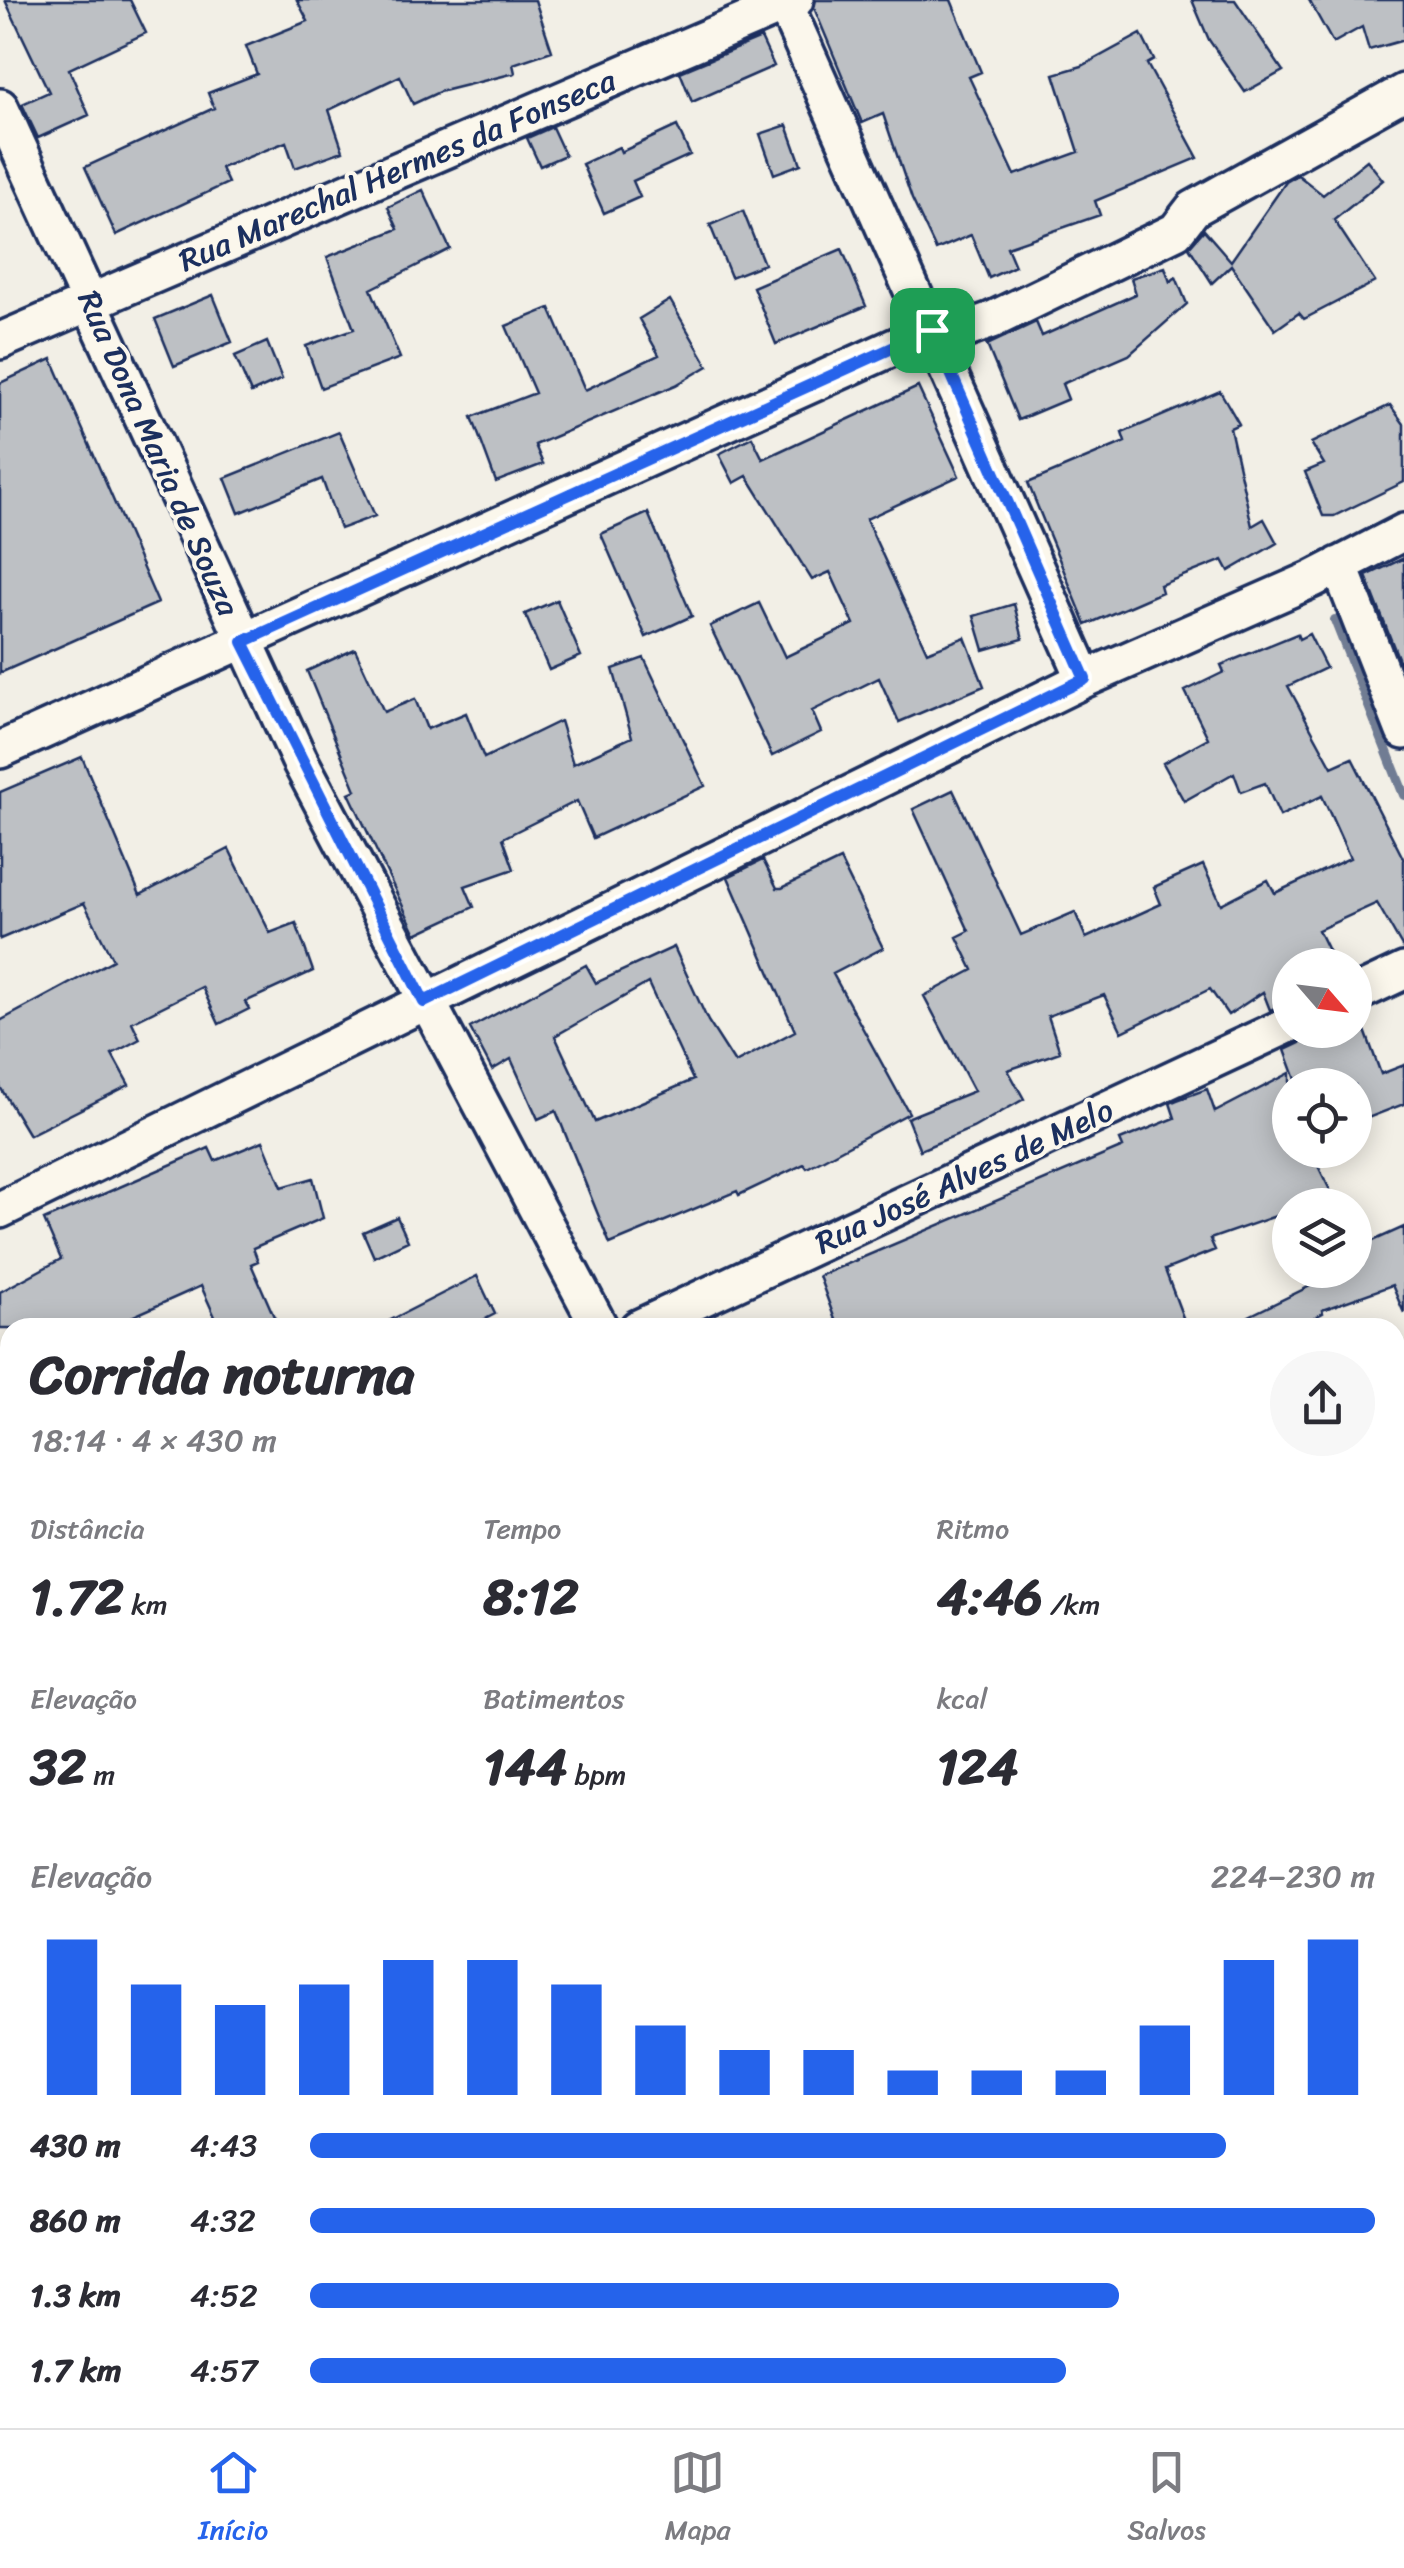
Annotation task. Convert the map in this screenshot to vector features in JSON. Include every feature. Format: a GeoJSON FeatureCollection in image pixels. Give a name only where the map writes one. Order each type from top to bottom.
{"type":"FeatureCollection","features":[{"type":"Feature","properties":{"kind":"street","name":"Rua Marechal Hermes da Fonseca"},"geometry":{"type":"LineString","coordinates":[[0,341],[788,1]]}},
{"type":"Feature","properties":{"kind":"street"},"geometry":{"type":"LineString","coordinates":[[788,1],[1085,679]]}},
{"type":"Feature","properties":{"kind":"street"},"geometry":{"type":"LineString","coordinates":[[0,750],[932,330],[968,329],[992,320],[1176,231],[1193,209],[1404,92]]}},
{"type":"Feature","properties":{"kind":"street","name":"Rua Dona Maria de Souza"},"geometry":{"type":"LineString","coordinates":[[0,108],[92,300],[243,642],[424,1002],[595,1318]]}},
{"type":"Feature","properties":{"kind":"street"},"geometry":{"type":"LineString","coordinates":[[0,1210],[1085,679],[1404,532]]}},
{"type":"Feature","properties":{"kind":"street"},"geometry":{"type":"LineString","coordinates":[[1339,565],[1404,731]]}},
{"type":"Feature","properties":{"kind":"street"},"geometry":{"type":"LineString","coordinates":[[1372,986],[1404,972]]}},
{"type":"Feature","properties":{"kind":"street","name":"Rua José Alves de Melo"},"geometry":{"type":"LineString","coordinates":[[659,1318],[1272,1032]]}},
{"type":"Feature","properties":{"kind":"building"},"geometry":{"type":"Polygon","coordinates":[[[5,0],[130,0],[146,33],[69,69],[89,115],[38,138],[22,104],[49,92],[5,0]]]}},
{"type":"Feature","properties":{"kind":"building"},"geometry":{"type":"Polygon","coordinates":[[[297,0],[535,0],[552,51],[513,64],[515,73],[439,92],[413,104],[400,76],[329,110],[343,151],[295,168],[286,142],[221,168],[228,183],[116,235],[85,167],[214,108],[208,93],[257,74],[246,46],[308,21],[297,0]]]}},
{"type":"Feature","properties":{"kind":"building"},"geometry":{"type":"Polygon","coordinates":[[[816,0],[951,0],[981,72],[969,77],[1015,175],[1079,152],[1054,74],[1082,66],[1141,34],[1154,60],[1147,64],[1198,158],[1095,201],[1100,215],[1007,247],[1015,266],[989,278],[971,235],[936,250],[912,199],[883,114],[862,123],[814,8],[816,0]]]}},
{"type":"Feature","properties":{"kind":"building"},"geometry":{"type":"Polygon","coordinates":[[[1192,0],[1235,0],[1283,71],[1245,92],[1209,40],[1192,0]]]}},
{"type":"Feature","properties":{"kind":"building"},"geometry":{"type":"Polygon","coordinates":[[[1309,0],[1404,0],[1404,40],[1369,50],[1362,27],[1333,43],[1309,0]]]}},
{"type":"Feature","properties":{"kind":"building"},"geometry":{"type":"Polygon","coordinates":[[[761,38],[774,66],[692,102],[680,72],[761,38]]]}},
{"type":"Feature","properties":{"kind":"building"},"geometry":{"type":"Polygon","coordinates":[[[787,125],[801,164],[774,174],[760,134],[787,125]]]}},
{"type":"Feature","properties":{"kind":"building"},"geometry":{"type":"Polygon","coordinates":[[[677,126],[690,155],[633,181],[640,197],[604,213],[582,164],[619,147],[621,152],[677,126]]]}},
{"type":"Feature","properties":{"kind":"building"},"geometry":{"type":"Polygon","coordinates":[[[552,127],[565,155],[540,166],[527,138],[552,127]]]}},
{"type":"Feature","properties":{"kind":"building"},"geometry":{"type":"Polygon","coordinates":[[[1367,160],[1383,180],[1334,220],[1375,282],[1304,319],[1299,313],[1275,330],[1231,265],[1212,283],[1189,247],[1204,230],[1231,261],[1286,182],[1298,175],[1323,195],[1367,160]]]}},
{"type":"Feature","properties":{"kind":"building"},"geometry":{"type":"Polygon","coordinates":[[[423,190],[450,249],[371,289],[400,358],[321,388],[306,346],[354,329],[327,257],[398,229],[388,207],[423,190]]]}},
{"type":"Feature","properties":{"kind":"building"},"geometry":{"type":"Polygon","coordinates":[[[743,211],[764,264],[731,277],[710,225],[743,211]]]}},
{"type":"Feature","properties":{"kind":"building"},"geometry":{"type":"Polygon","coordinates":[[[842,249],[866,306],[776,344],[753,287],[842,249]]]}},
{"type":"Feature","properties":{"kind":"building"},"geometry":{"type":"Polygon","coordinates":[[[1165,267],[1170,282],[1176,277],[1187,304],[1129,355],[1062,384],[1068,399],[1018,420],[987,345],[1036,322],[1042,336],[1136,294],[1131,278],[1165,267]]]}},
{"type":"Feature","properties":{"kind":"building"},"geometry":{"type":"Polygon","coordinates":[[[213,295],[232,342],[174,366],[155,319],[213,295]]]}},
{"type":"Feature","properties":{"kind":"building"},"geometry":{"type":"Polygon","coordinates":[[[670,300],[708,366],[676,385],[535,445],[543,464],[496,482],[472,417],[535,393],[506,326],[550,308],[585,390],[659,355],[639,319],[670,300]]]}},
{"type":"Feature","properties":{"kind":"building"},"geometry":{"type":"Polygon","coordinates":[[[267,342],[282,379],[251,393],[235,356],[267,342]]]}},
{"type":"Feature","properties":{"kind":"building"},"geometry":{"type":"Polygon","coordinates":[[[52,359],[158,603],[0,673],[0,383],[52,359]]]}},
{"type":"Feature","properties":{"kind":"building"},"geometry":{"type":"Polygon","coordinates":[[[918,387],[959,476],[866,519],[927,652],[965,637],[984,686],[899,722],[879,678],[812,711],[821,732],[772,756],[710,626],[759,603],[785,657],[854,624],[830,572],[812,580],[747,476],[734,483],[719,454],[752,437],[763,459],[918,387]]]}},
{"type":"Feature","properties":{"kind":"building"},"geometry":{"type":"Polygon","coordinates":[[[1220,391],[1239,424],[1230,428],[1252,526],[1264,519],[1277,543],[1229,571],[1223,560],[1160,585],[1162,592],[1086,625],[1028,483],[1125,442],[1122,433],[1220,391]]]}},
{"type":"Feature","properties":{"kind":"building"},"geometry":{"type":"Polygon","coordinates":[[[1390,405],[1404,424],[1404,482],[1334,516],[1323,516],[1305,472],[1324,464],[1311,443],[1390,405]]]}},
{"type":"Feature","properties":{"kind":"building"},"geometry":{"type":"Polygon","coordinates":[[[339,432],[375,516],[340,529],[322,479],[239,513],[225,478],[339,432]]]}},
{"type":"Feature","properties":{"kind":"building"},"geometry":{"type":"Polygon","coordinates":[[[648,513],[692,616],[646,637],[601,534],[648,513]]]}},
{"type":"Feature","properties":{"kind":"building"},"geometry":{"type":"Polygon","coordinates":[[[1404,558],[1404,673],[1366,576],[1404,558]]]}},
{"type":"Feature","properties":{"kind":"building"},"geometry":{"type":"Polygon","coordinates":[[[557,600],[581,656],[549,670],[525,614],[557,600]]]}},
{"type":"Feature","properties":{"kind":"building"},"geometry":{"type":"Polygon","coordinates":[[[1014,604],[1023,639],[984,650],[974,616],[1014,604]]]}},
{"type":"Feature","properties":{"kind":"building"},"geometry":{"type":"Polygon","coordinates":[[[1297,634],[1299,639],[1309,634],[1326,668],[1288,686],[1332,767],[1352,758],[1404,860],[1404,950],[1377,903],[1318,930],[1327,948],[1272,948],[1270,1010],[1263,992],[1228,1015],[1210,989],[1122,1032],[1104,995],[1048,1016],[1060,1052],[1008,1070],[1024,1099],[973,1128],[920,1150],[907,1118],[974,1091],[924,996],[973,970],[957,937],[969,931],[913,809],[953,790],[1021,935],[1075,912],[1086,938],[1161,904],[1154,887],[1203,865],[1221,904],[1268,880],[1275,893],[1350,858],[1322,796],[1280,816],[1265,783],[1241,792],[1234,773],[1184,801],[1163,763],[1208,738],[1185,691],[1224,672],[1221,665],[1297,634]]]}},
{"type":"Feature","properties":{"kind":"building"},"geometry":{"type":"Polygon","coordinates":[[[355,649],[384,712],[415,699],[427,729],[466,713],[484,758],[560,721],[573,764],[632,737],[613,669],[644,658],[705,786],[593,838],[577,801],[503,838],[514,869],[465,886],[474,907],[416,934],[349,793],[356,790],[307,671],[355,649]]]}},
{"type":"Feature","properties":{"kind":"building"},"geometry":{"type":"Polygon","coordinates":[[[82,757],[140,895],[229,849],[270,933],[296,923],[313,971],[245,1002],[249,1009],[219,1024],[202,987],[132,1022],[140,1039],[112,1054],[129,1085],[29,1135],[0,1087],[0,1021],[113,960],[84,903],[0,939],[0,792],[82,757]]]}},
{"type":"Feature","properties":{"kind":"building"},"geometry":{"type":"Polygon","coordinates":[[[763,860],[777,888],[782,888],[840,860],[883,948],[833,974],[909,1113],[807,1168],[804,1164],[739,1195],[737,1191],[610,1244],[556,1111],[538,1119],[511,1059],[492,1070],[470,1028],[586,965],[596,983],[674,947],[708,1021],[735,1063],[795,1031],[728,877],[763,860]],[[648,983],[555,1036],[595,1122],[693,1080],[648,983]]]}},
{"type":"Feature","properties":{"kind":"building"},"geometry":{"type":"Polygon","coordinates":[[[1371,1048],[1381,1074],[1404,1065],[1404,1104],[1372,1116],[1372,1068],[1292,1068],[1285,1050],[1371,1048]]]}},
{"type":"Feature","properties":{"kind":"building"},"geometry":{"type":"Polygon","coordinates":[[[1272,1082],[1272,1168],[1319,1168],[1329,1188],[1272,1188],[1272,1217],[1210,1239],[1215,1250],[1165,1270],[1183,1318],[834,1318],[819,1276],[1123,1147],[1120,1140],[1175,1118],[1170,1103],[1207,1089],[1215,1112],[1272,1082]]]}},
{"type":"Feature","properties":{"kind":"building"},"geometry":{"type":"Polygon","coordinates":[[[263,1141],[282,1187],[313,1178],[323,1218],[253,1248],[258,1261],[251,1264],[275,1318],[215,1318],[201,1286],[129,1318],[0,1318],[0,1292],[61,1259],[44,1220],[209,1148],[215,1161],[263,1141]]]}},
{"type":"Feature","properties":{"kind":"building"},"geometry":{"type":"Polygon","coordinates":[[[397,1217],[408,1241],[374,1257],[363,1232],[397,1217]]]}},
{"type":"Feature","properties":{"kind":"building"},"geometry":{"type":"Polygon","coordinates":[[[1404,1227],[1404,1313],[1392,1285],[1322,1310],[1314,1318],[1249,1316],[1306,1288],[1372,1288],[1372,1241],[1404,1227]]]}},
{"type":"Feature","properties":{"kind":"building"},"geometry":{"type":"Polygon","coordinates":[[[477,1276],[495,1314],[487,1318],[395,1318],[477,1276]]]}},
{"type":"Feature","properties":{"kind":"waterway"},"geometry":{"type":"LineString","coordinates":[[1335,620],[1404,795]]}},
{"type":"Feature","properties":{"kind":"route"},"geometry":{"type":"LineString","coordinates":[[932,330],[1085,679],[424,1002],[298,759],[243,642],[932,330]]}}]}
